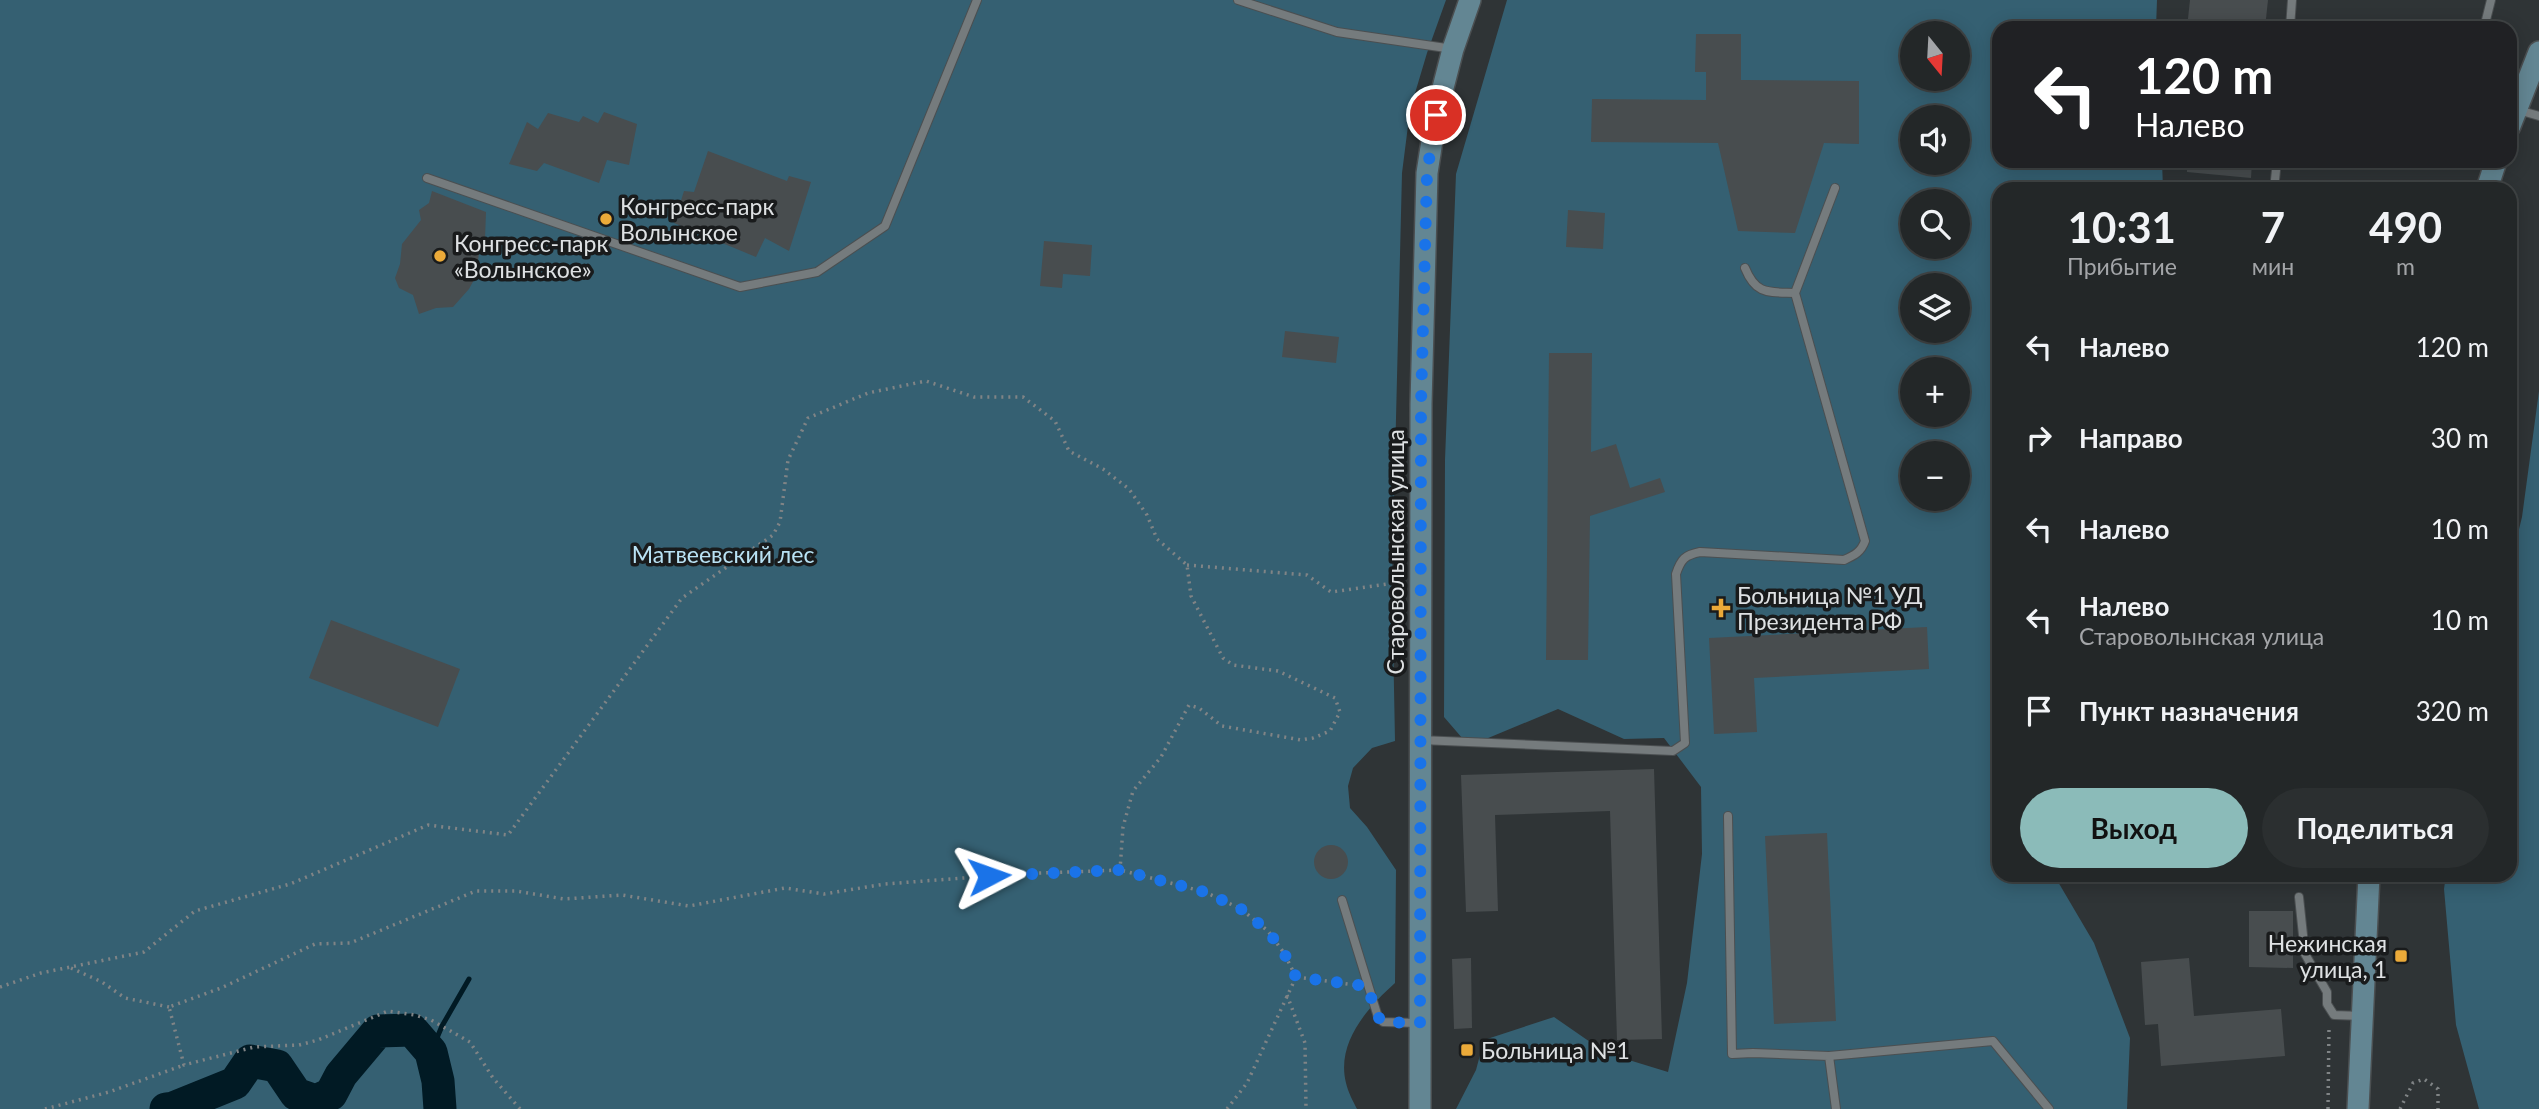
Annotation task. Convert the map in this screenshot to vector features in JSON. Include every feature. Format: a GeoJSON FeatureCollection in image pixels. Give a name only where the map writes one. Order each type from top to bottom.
{"type":"FeatureCollection","features":[{"type":"Feature","properties":{"kind":"street","name":"Староволынская улица"},"geometry":{"type":"LineString","coordinates":[[1420,1109],[1421,404],[1427,173],[1436,115],[1452,49],[1469,0]]}},
{"type":"Feature","properties":{"kind":"street"},"geometry":{"type":"LineString","coordinates":[[2517,108],[2539,52]]}},
{"type":"Feature","properties":{"kind":"street"},"geometry":{"type":"LineString","coordinates":[[2358,1109],[2369,882]]}},
{"type":"Feature","properties":{"kind":"lane"},"geometry":{"type":"LineString","coordinates":[[427,178],[740,287],[817,272],[885,226],[977,0]]}},
{"type":"Feature","properties":{"kind":"lane"},"geometry":{"type":"LineString","coordinates":[[1238,0],[1337,33],[1452,49]]}},
{"type":"Feature","properties":{"kind":"lane"},"geometry":{"type":"LineString","coordinates":[[2290,21],[2292,0]]}},
{"type":"Feature","properties":{"kind":"lane"},"geometry":{"type":"LineString","coordinates":[[2486,21],[2491,0]]}},
{"type":"Feature","properties":{"kind":"lane"},"geometry":{"type":"LineString","coordinates":[[2517,118],[2539,116]]}},
{"type":"Feature","properties":{"kind":"lane"},"geometry":{"type":"LineString","coordinates":[[1421,740],[1673,751],[1680,748],[1685,743],[1676,574],[1680,561],[1700,552],[1844,561],[1862,548],[1865,541],[1795,293],[1835,188]]}},
{"type":"Feature","properties":{"kind":"lane"},"geometry":{"type":"LineString","coordinates":[[1745,268],[1751,283],[1760,289],[1795,293]]}},
{"type":"Feature","properties":{"kind":"lane"},"geometry":{"type":"LineString","coordinates":[[1728,816],[1732,1054],[1829,1056],[1993,1041],[2049,1109]]}},
{"type":"Feature","properties":{"kind":"lane"},"geometry":{"type":"LineString","coordinates":[[2299,897],[2305,954],[2327,992],[2327,1004],[2334,1015],[2362,1016]]}},
{"type":"Feature","properties":{"kind":"lane"},"geometry":{"type":"LineString","coordinates":[[1342,900],[1378,1017],[1383,1022],[1420,1023]]}},
{"type":"Feature","properties":{"kind":"lane"},"geometry":{"type":"LineString","coordinates":[[1829,1056],[1836,1109]]}},
{"type":"Feature","properties":{"kind":"path"},"geometry":{"type":"LineString","coordinates":[[0,987],[41,973],[144,952],[195,911],[290,884],[428,825],[509,835],[682,598],[773,535],[780,522],[788,460],[808,418],[867,393],[926,381],[974,397],[1023,397],[1055,422],[1069,451],[1103,469],[1129,489],[1147,515],[1157,539],[1186,565],[1307,575],[1331,592],[1406,581]]}},
{"type":"Feature","properties":{"kind":"path"},"geometry":{"type":"LineString","coordinates":[[1120,870],[1123,827],[1133,791],[1161,757],[1189,705],[1199,708],[1222,726],[1301,740],[1330,731],[1340,712],[1335,698],[1278,671],[1233,665],[1223,658],[1191,596],[1186,565]]}},
{"type":"Feature","properties":{"kind":"path"},"geometry":{"type":"LineString","coordinates":[[69,967],[102,982],[125,998],[169,1007],[221,988],[315,944],[350,943],[476,891],[516,891],[564,899],[622,895],[689,906],[785,888],[824,894],[884,884],[1016,874],[1120,870],[1205,892],[1241,909],[1268,931],[1284,953],[1296,977]]}},
{"type":"Feature","properties":{"kind":"path"},"geometry":{"type":"LineString","coordinates":[[1296,977],[1367,986]]}},
{"type":"Feature","properties":{"kind":"path"},"geometry":{"type":"LineString","coordinates":[[1227,1109],[1247,1083],[1296,977]]}},
{"type":"Feature","properties":{"kind":"path"},"geometry":{"type":"LineString","coordinates":[[1287,995],[1305,1042],[1306,1109]]}},
{"type":"Feature","properties":{"kind":"path"},"geometry":{"type":"LineString","coordinates":[[169,1007],[184,1065]]}},
{"type":"Feature","properties":{"kind":"path"},"geometry":{"type":"LineString","coordinates":[[45,1109],[110,1092],[184,1065],[254,1047],[299,1045],[318,1040],[388,1012],[431,1020],[470,1042],[493,1078],[520,1109]]}},
{"type":"Feature","properties":{"kind":"path"},"geometry":{"type":"LineString","coordinates":[[2328,1109],[2327,1030],[2334,1015]]}},
{"type":"Feature","properties":{"kind":"path"},"geometry":{"type":"LineString","coordinates":[[2400,1109],[2413,1083],[2424,1079],[2438,1089],[2438,1109]]}},
{"type":"Feature","properties":{"kind":"green space","name":"Матвеевский лес"},"geometry":{"type":"Polygon","coordinates":[[[0,0],[1446,0],[1410,110],[1402,173],[1392,582],[1395,741],[1372,748],[1353,768],[1348,786],[1350,808],[1367,827],[1396,870],[1395,983],[1356,1027],[1346,1054],[1346,1083],[1357,1109],[0,1109],[0,0]]]}},
{"type":"Feature","properties":{"kind":"green space","name":"Больница №1 УД Президента РФ"},"geometry":{"type":"Polygon","coordinates":[[[1507,0],[2157,0],[2156,21],[1992,21],[1992,168],[2162,168],[2163,182],[1992,182],[1992,882],[2058,882],[2094,943],[2130,1038],[2127,1109],[1456,1109],[1476,1070],[1484,1040],[1554,1017],[1606,1053],[1668,1072],[1687,983],[1702,854],[1701,787],[1664,738],[1624,739],[1558,709],[1469,746],[1444,717],[1445,460],[1456,174],[1507,0]]]}},
{"type":"Feature","properties":{"kind":"green space"},"geometry":{"type":"Polygon","coordinates":[[[2539,391],[2539,1109],[2479,1109],[2456,1025],[2444,889],[2445,882],[2517,882],[2517,537],[2539,391]]]}},
{"type":"Feature","properties":{"kind":"building"},"geometry":{"type":"Polygon","coordinates":[[[2190,0],[2268,0],[2266,21],[2188,21],[2190,0]]]}},
{"type":"Feature","properties":{"kind":"building"},"geometry":{"type":"Polygon","coordinates":[[[1696,34],[1741,34],[1741,80],[1859,81],[1859,144],[1824,143],[1795,233],[1738,231],[1718,143],[1591,142],[1592,99],[1706,100],[1706,72],[1695,72],[1696,34]]]}},
{"type":"Feature","properties":{"kind":"building"},"geometry":{"type":"Polygon","coordinates":[[[604,112],[637,124],[629,165],[607,160],[599,183],[544,163],[537,171],[509,164],[527,122],[538,129],[548,113],[579,122],[583,116],[598,123],[604,112]]]}},
{"type":"Feature","properties":{"kind":"building"},"geometry":{"type":"Polygon","coordinates":[[[708,151],[787,181],[789,176],[811,182],[789,251],[765,238],[756,257],[674,223],[684,191],[694,192],[708,151]]]}},
{"type":"Feature","properties":{"kind":"building"},"geometry":{"type":"Polygon","coordinates":[[[2187,168],[2252,168],[2251,178],[2187,172],[2187,168]]]}},
{"type":"Feature","properties":{"kind":"building","name":"Конгресс-парк «Волынское»"},"geometry":{"type":"Polygon","coordinates":[[[432,191],[486,212],[485,239],[480,248],[475,278],[469,289],[453,307],[436,308],[419,314],[413,295],[399,288],[395,278],[402,244],[421,220],[419,210],[429,203],[432,191]]]}},
{"type":"Feature","properties":{"kind":"building"},"geometry":{"type":"Polygon","coordinates":[[[1568,210],[1605,213],[1603,249],[1566,247],[1568,210]]]}},
{"type":"Feature","properties":{"kind":"building"},"geometry":{"type":"Polygon","coordinates":[[[1044,241],[1092,245],[1090,276],[1063,274],[1062,288],[1040,286],[1044,241]]]}},
{"type":"Feature","properties":{"kind":"building"},"geometry":{"type":"Polygon","coordinates":[[[1285,331],[1339,337],[1336,363],[1282,357],[1285,331]]]}},
{"type":"Feature","properties":{"kind":"building"},"geometry":{"type":"Polygon","coordinates":[[[1549,353],[1592,353],[1591,452],[1616,444],[1630,488],[1660,478],[1665,492],[1590,516],[1588,660],[1546,660],[1549,353]]]}},
{"type":"Feature","properties":{"kind":"building"},"geometry":{"type":"Polygon","coordinates":[[[331,620],[460,669],[438,727],[309,678],[331,620]]]}},
{"type":"Feature","properties":{"kind":"building"},"geometry":{"type":"Polygon","coordinates":[[[1927,627],[1929,669],[1754,678],[1757,732],[1714,734],[1709,638],[1927,627]]]}},
{"type":"Feature","properties":{"kind":"building"},"geometry":{"type":"Polygon","coordinates":[[[1654,769],[1662,1039],[1617,1040],[1610,811],[1495,815],[1498,911],[1466,912],[1461,775],[1654,769]]]}},
{"type":"Feature","properties":{"kind":"building"},"geometry":{"type":"Polygon","coordinates":[[[1827,833],[1836,1021],[1774,1024],[1765,836],[1827,833]]]}},
{"type":"Feature","properties":{"kind":"building"},"geometry":{"type":"Polygon","coordinates":[[[1331,845],[1343,850],[1348,862],[1343,874],[1331,879],[1319,874],[1314,862],[1319,850],[1331,845]]]}},
{"type":"Feature","properties":{"kind":"building"},"geometry":{"type":"Polygon","coordinates":[[[2249,911],[2293,911],[2293,968],[2249,967],[2249,911]]]}},
{"type":"Feature","properties":{"kind":"building"},"geometry":{"type":"Polygon","coordinates":[[[1471,958],[1472,1028],[1454,1029],[1452,959],[1471,958]]]}},
{"type":"Feature","properties":{"kind":"building"},"geometry":{"type":"Polygon","coordinates":[[[2189,958],[2194,1016],[2281,1009],[2285,1056],[2161,1066],[2158,1024],[2145,1025],[2141,962],[2189,958]]]}},
{"type":"Feature","properties":{"kind":"waterway"},"geometry":{"type":"LineString","coordinates":[[431,1052],[442,1026],[469,979]]}},
{"type":"Feature","properties":{"kind":"waterway"},"geometry":{"type":"LineString","coordinates":[[166,1109],[235,1083],[250,1061],[277,1066],[296,1094],[316,1101],[331,1094],[341,1075],[378,1031],[412,1030],[431,1052],[438,1081],[440,1109]]}},
{"type":"Feature","properties":{"kind":"place","name":"Конгресс-парк Волынское"},"geometry":{"type":"Point","coordinates":[606,219]}},
{"type":"Feature","properties":{"kind":"place","name":"Конгресс-парк «Волынское»"},"geometry":{"type":"Point","coordinates":[440,256]}},
{"type":"Feature","properties":{"kind":"place","name":"Больница №1 УД Президента РФ"},"geometry":{"type":"Point","coordinates":[1721,608]}},
{"type":"Feature","properties":{"kind":"place","name":"Нежинская улица, 1"},"geometry":{"type":"Point","coordinates":[2401,956]}},
{"type":"Feature","properties":{"kind":"place","name":"Больница №1"},"geometry":{"type":"Point","coordinates":[1467,1050]}},
{"type":"Feature","properties":{"kind":"route"},"geometry":{"type":"LineString","coordinates":[[989,876],[1120,870],[1205,892],[1241,909],[1268,931],[1284,953],[1296,977],[1367,986],[1378,1017],[1383,1022],[1420,1023],[1421,404],[1427,173],[1436,115]]}}]}
